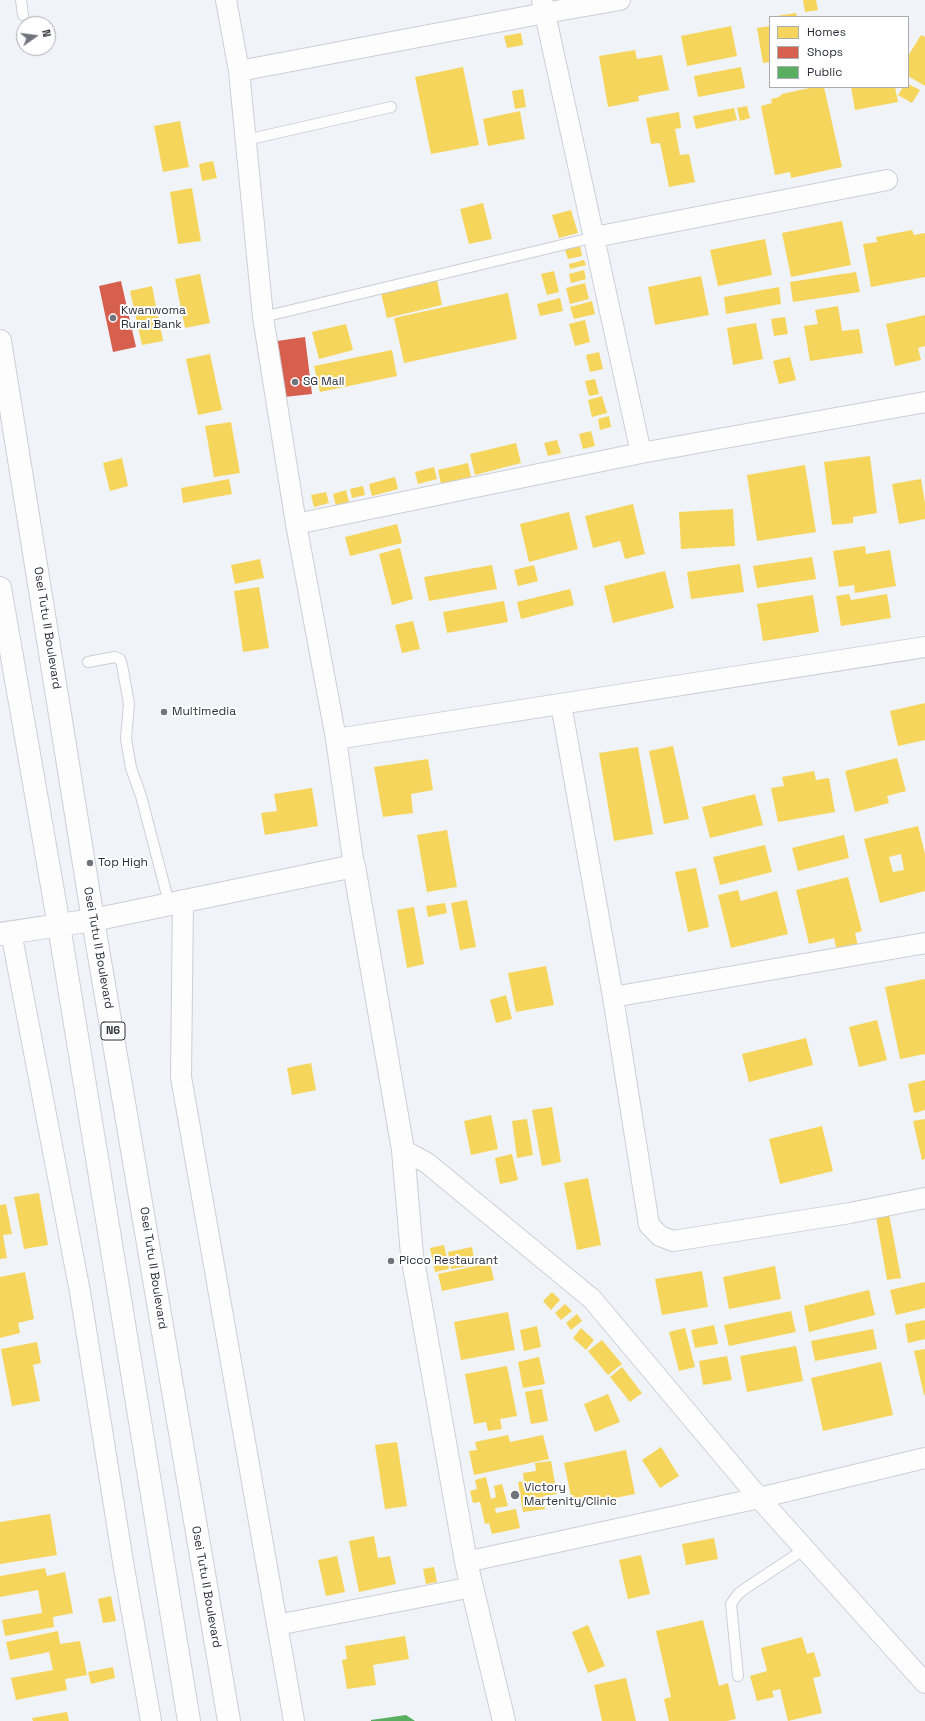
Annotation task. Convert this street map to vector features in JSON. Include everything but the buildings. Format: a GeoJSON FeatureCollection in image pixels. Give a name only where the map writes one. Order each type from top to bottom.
{"type":"FeatureCollection","features":[{"type":"Feature","properties":{"kind":"main road","name":"Osei Tutu II Boulevard"},"geometry":{"type":"LineString","coordinates":[[0,341],[93,920],[229,1721]]}},
{"type":"Feature","properties":{"kind":"main road"},"geometry":{"type":"LineString","coordinates":[[0,588],[7,660],[59,926],[189,1721]]}},
{"type":"Feature","properties":{"kind":"main road"},"geometry":{"type":"LineString","coordinates":[[6,933],[93,920],[354,866],[403,1150],[412,1255],[466,1562],[504,1721]]}},
{"type":"Feature","properties":{"kind":"street"},"geometry":{"type":"LineString","coordinates":[[226,0],[239,71],[263,317],[296,524],[336,738],[354,866]]}},
{"type":"Feature","properties":{"kind":"street"},"geometry":{"type":"LineString","coordinates":[[239,71],[543,6],[620,0]]}},
{"type":"Feature","properties":{"kind":"street"},"geometry":{"type":"LineString","coordinates":[[543,6],[595,237],[641,453]]}},
{"type":"Feature","properties":{"kind":"street"},"geometry":{"type":"LineString","coordinates":[[595,237],[887,180]]}},
{"type":"Feature","properties":{"kind":"street"},"geometry":{"type":"LineString","coordinates":[[296,524],[641,453],[925,402]]}},
{"type":"Feature","properties":{"kind":"street"},"geometry":{"type":"LineString","coordinates":[[336,738],[925,647]]}},
{"type":"Feature","properties":{"kind":"street"},"geometry":{"type":"LineString","coordinates":[[561,704],[613,998],[649,1225],[660,1236],[673,1241],[850,1213],[925,1198]]}},
{"type":"Feature","properties":{"kind":"street"},"geometry":{"type":"LineString","coordinates":[[176,902],[181,1077],[294,1721]]}},
{"type":"Feature","properties":{"kind":"street"},"geometry":{"type":"LineString","coordinates":[[6,933],[80,1292],[123,1562],[151,1721]]}},
{"type":"Feature","properties":{"kind":"street"},"geometry":{"type":"LineString","coordinates":[[613,998],[925,943]]}},
{"type":"Feature","properties":{"kind":"street"},"geometry":{"type":"LineString","coordinates":[[403,1150],[427,1163],[592,1299],[759,1498],[925,1683]]}},
{"type":"Feature","properties":{"kind":"street"},"geometry":{"type":"LineString","coordinates":[[466,1562],[759,1498],[925,1458]]}},
{"type":"Feature","properties":{"kind":"street"},"geometry":{"type":"LineString","coordinates":[[277,1625],[472,1587]]}},
{"type":"Feature","properties":{"kind":"lane"},"geometry":{"type":"LineString","coordinates":[[21,0],[23,15]]}},
{"type":"Feature","properties":{"kind":"lane"},"geometry":{"type":"LineString","coordinates":[[246,140],[391,107]]}},
{"type":"Feature","properties":{"kind":"lane"},"geometry":{"type":"LineString","coordinates":[[263,317],[595,237]]}},
{"type":"Feature","properties":{"kind":"lane"},"geometry":{"type":"LineString","coordinates":[[88,662],[114,657],[120,660],[122,665],[129,704],[126,740],[131,768],[176,902]]}},
{"type":"Feature","properties":{"kind":"lane"},"geometry":{"type":"LineString","coordinates":[[738,1676],[731,1604],[738,1594],[746,1588],[805,1549]]}},
{"type":"Feature","properties":{"kind":"place","name":"Kwanwoma Rural Bank"},"geometry":{"type":"Point","coordinates":[113,318]}},
{"type":"Feature","properties":{"kind":"place","name":"SG Mall"},"geometry":{"type":"Point","coordinates":[295,382]}},
{"type":"Feature","properties":{"kind":"place","name":"Multimedia"},"geometry":{"type":"Point","coordinates":[164,712]}},
{"type":"Feature","properties":{"kind":"place","name":"Top High"},"geometry":{"type":"Point","coordinates":[90,863]}},
{"type":"Feature","properties":{"kind":"place","name":"Picco Restaurant"},"geometry":{"type":"Point","coordinates":[391,1261]}},
{"type":"Feature","properties":{"kind":"place","name":"Victory Martenity/Clinic"},"geometry":{"type":"Point","coordinates":[515,1495]}}]}
